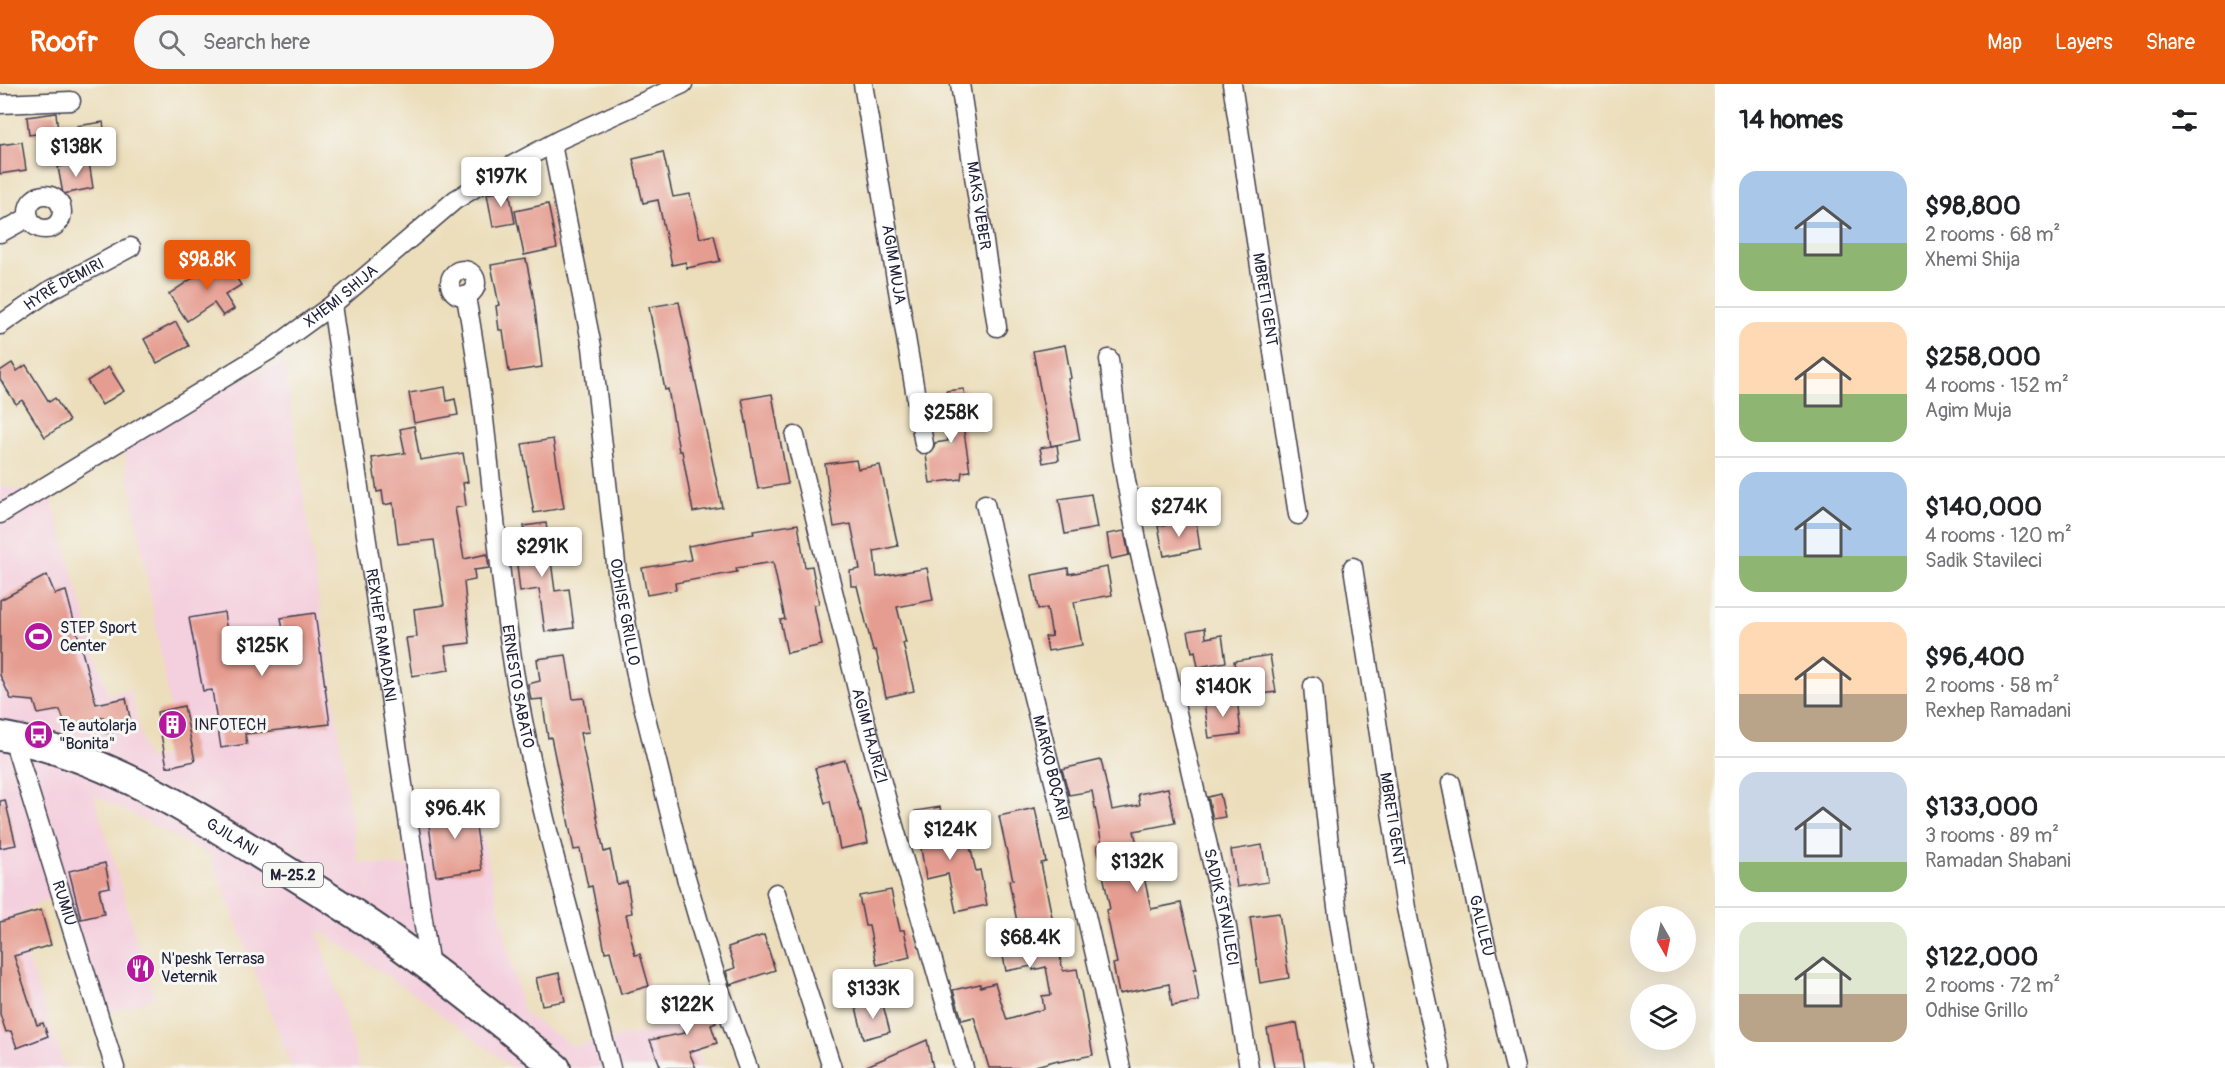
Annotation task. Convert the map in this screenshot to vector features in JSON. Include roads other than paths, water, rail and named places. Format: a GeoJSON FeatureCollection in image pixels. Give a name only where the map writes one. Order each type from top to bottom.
{"type":"FeatureCollection","features":[{"type":"Feature","properties":{"kind":"main road","name":"GJILANI"},"geometry":{"type":"LineString","coordinates":[[7,737],[51,747],[100,765],[166,799],[318,890],[430,967],[556,1068]]}},
{"type":"Feature","properties":{"kind":"street","name":"XHEMI SHIJA"},"geometry":{"type":"LineString","coordinates":[[0,514],[273,348],[332,305],[374,266],[455,200],[552,144],[683,84]]}},
{"type":"Feature","properties":{"kind":"street","name":"AGIM MUJA"},"geometry":{"type":"LineString","coordinates":[[863,84],[924,444]]}},
{"type":"Feature","properties":{"kind":"street","name":"MAKS VEBER"},"geometry":{"type":"LineString","coordinates":[[960,84],[997,327]]}},
{"type":"Feature","properties":{"kind":"street","name":"MBRETI GENT"},"geometry":{"type":"LineString","coordinates":[[1232,84],[1298,515]]}},
{"type":"Feature","properties":{"kind":"street"},"geometry":{"type":"LineString","coordinates":[[0,104],[71,101]]}},
{"type":"Feature","properties":{"kind":"street","name":"ODHISE GRILLO"},"geometry":{"type":"LineString","coordinates":[[552,144],[592,347],[617,573],[638,685],[701,929],[748,1068]]}},
{"type":"Feature","properties":{"kind":"street"},"geometry":{"type":"LineString","coordinates":[[0,233],[28,217]]}},
{"type":"Feature","properties":{"kind":"street","name":"HYRË DEMIRI"},"geometry":{"type":"LineString","coordinates":[[0,325],[49,291],[131,247]]}},
{"type":"Feature","properties":{"kind":"street","name":"ERNESTO SABATO"},"geometry":{"type":"LineString","coordinates":[[466,297],[479,377],[503,591],[529,756],[611,1068]]}},
{"type":"Feature","properties":{"kind":"street","name":"REXHEP RAMADANI"},"geometry":{"type":"LineString","coordinates":[[332,305],[430,967]]}},
{"type":"Feature","properties":{"kind":"street","name":"SADIK STAVILECI"},"geometry":{"type":"LineString","coordinates":[[1108,359],[1122,459],[1138,546],[1227,927],[1249,1068]]}},
{"type":"Feature","properties":{"kind":"street","name":"AGIM HAJRIZI"},"geometry":{"type":"LineString","coordinates":[[795,436],[875,757],[964,1068]]}},
{"type":"Feature","properties":{"kind":"street","name":"MARKO BOÇARI"},"geometry":{"type":"LineString","coordinates":[[985,504],[1071,850],[1120,1068]]}},
{"type":"Feature","properties":{"kind":"street","name":"MBRETI GENT"},"geometry":{"type":"LineString","coordinates":[[1353,567],[1406,908],[1441,1068]]}},
{"type":"Feature","properties":{"kind":"street"},"geometry":{"type":"LineString","coordinates":[[1313,686],[1330,862],[1342,948],[1366,1068]]}},
{"type":"Feature","properties":{"kind":"street","name":"RUMIU"},"geometry":{"type":"LineString","coordinates":[[7,737],[115,1068]]}},
{"type":"Feature","properties":{"kind":"street","name":"GALILEU"},"geometry":{"type":"LineString","coordinates":[[1451,783],[1477,908],[1515,1068]]}},
{"type":"Feature","properties":{"kind":"street"},"geometry":{"type":"LineString","coordinates":[[776,893],[832,1068]]}},
{"type":"Feature","properties":{"kind":"place","name":"STEP Sport Center"},"geometry":{"type":"Point","coordinates":[39,637]}},
{"type":"Feature","properties":{"kind":"place","name":"INFOTECH"},"geometry":{"type":"Point","coordinates":[173,725]}},
{"type":"Feature","properties":{"kind":"place","name":"Te autolarja \"Bonita\""},"geometry":{"type":"Point","coordinates":[38,735]}},
{"type":"Feature","properties":{"kind":"place","name":"N'peshk Terrasa Veternik"},"geometry":{"type":"Point","coordinates":[140,968]}}]}
